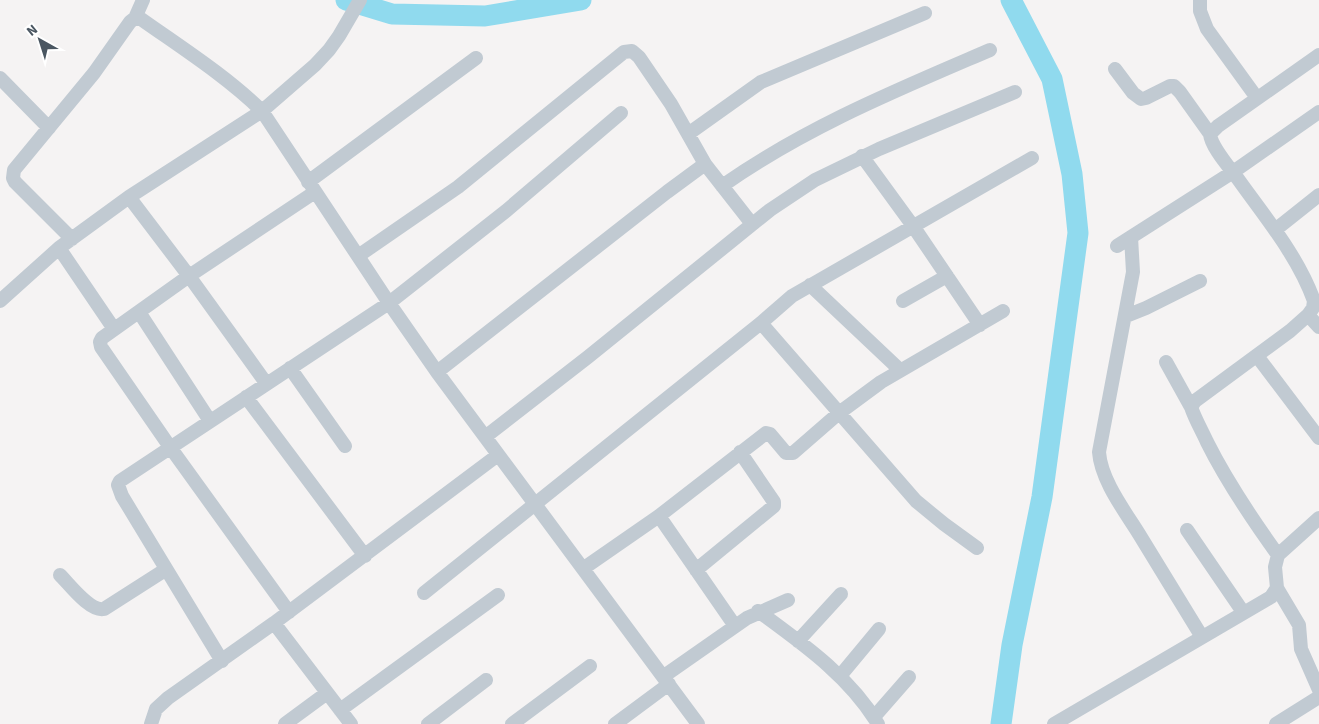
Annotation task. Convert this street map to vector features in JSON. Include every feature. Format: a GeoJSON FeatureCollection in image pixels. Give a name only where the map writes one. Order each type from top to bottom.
{"type":"FeatureCollection","features":[{"type":"Feature","properties":{"kind":"street"},"geometry":{"type":"LineString","coordinates":[[72,239],[14,182],[14,170],[94,73],[130,22],[135,18],[143,0]]}},
{"type":"Feature","properties":{"kind":"street"},"geometry":{"type":"LineString","coordinates":[[0,301],[59,248],[129,197],[262,111],[315,65],[339,36],[360,0]]}},
{"type":"Feature","properties":{"kind":"street"},"geometry":{"type":"LineString","coordinates":[[1200,0],[1200,11],[1207,29],[1257,98]]}},
{"type":"Feature","properties":{"kind":"street"},"geometry":{"type":"LineString","coordinates":[[688,134],[761,82],[925,13]]}},
{"type":"Feature","properties":{"kind":"street"},"geometry":{"type":"LineString","coordinates":[[135,18],[141,20],[193,55],[246,95],[262,111],[388,303],[535,505],[667,680],[694,723]]}},
{"type":"Feature","properties":{"kind":"street"},"geometry":{"type":"LineString","coordinates":[[722,186],[802,135],[868,102],[990,50]]}},
{"type":"Feature","properties":{"kind":"street"},"geometry":{"type":"LineString","coordinates":[[358,256],[458,187],[624,52],[632,52],[639,57],[671,104],[705,164],[752,224]]}},
{"type":"Feature","properties":{"kind":"street"},"geometry":{"type":"LineString","coordinates":[[1210,134],[1211,131],[1319,55]]}},
{"type":"Feature","properties":{"kind":"street"},"geometry":{"type":"LineString","coordinates":[[289,612],[170,447],[101,347],[100,342],[102,338],[114,329],[312,187],[476,58]]}},
{"type":"Feature","properties":{"kind":"street"},"geometry":{"type":"LineString","coordinates":[[1115,69],[1133,93],[1141,99],[1174,86],[1180,92],[1210,134],[1233,172],[1275,230],[1294,260],[1314,301],[1313,308],[1308,315],[1290,331],[1195,401],[1192,407]]}},
{"type":"Feature","properties":{"kind":"street"},"geometry":{"type":"LineString","coordinates":[[0,78],[48,128]]}},
{"type":"Feature","properties":{"kind":"street"},"geometry":{"type":"LineString","coordinates":[[485,437],[588,357],[752,224],[815,180],[862,156],[1015,92]]}},
{"type":"Feature","properties":{"kind":"street"},"geometry":{"type":"LineString","coordinates":[[1117,246],[1233,172],[1319,112]]}},
{"type":"Feature","properties":{"kind":"street"},"geometry":{"type":"LineString","coordinates":[[222,661],[165,570],[122,496],[118,485],[120,481],[388,303],[506,211],[621,113]]}},
{"type":"Feature","properties":{"kind":"street"},"geometry":{"type":"LineString","coordinates":[[862,156],[913,226],[980,324]]}},
{"type":"Feature","properties":{"kind":"street"},"geometry":{"type":"LineString","coordinates":[[424,593],[761,323],[792,296],[1032,158]]}},
{"type":"Feature","properties":{"kind":"street"},"geometry":{"type":"LineString","coordinates":[[437,372],[705,164]]}},
{"type":"Feature","properties":{"kind":"street"},"geometry":{"type":"LineString","coordinates":[[1275,230],[1319,195]]}},
{"type":"Feature","properties":{"kind":"street"},"geometry":{"type":"LineString","coordinates":[[129,197],[266,383]]}},
{"type":"Feature","properties":{"kind":"street"},"geometry":{"type":"LineString","coordinates":[[1131,238],[1133,272],[1126,316],[1100,442],[1100,464],[1102,472],[1202,637]]}},
{"type":"Feature","properties":{"kind":"street"},"geometry":{"type":"LineString","coordinates":[[59,248],[114,329]]}},
{"type":"Feature","properties":{"kind":"street"},"geometry":{"type":"LineString","coordinates":[[903,301],[947,276]]}},
{"type":"Feature","properties":{"kind":"street"},"geometry":{"type":"LineString","coordinates":[[1126,316],[1146,308],[1200,280]]}},
{"type":"Feature","properties":{"kind":"street"},"geometry":{"type":"LineString","coordinates":[[810,285],[900,370]]}},
{"type":"Feature","properties":{"kind":"street"},"geometry":{"type":"LineString","coordinates":[[138,312],[210,421]]}},
{"type":"Feature","properties":{"kind":"street"},"geometry":{"type":"LineString","coordinates":[[584,568],[659,516],[768,432],[786,452],[793,453],[839,413],[881,382],[1003,312]]}},
{"type":"Feature","properties":{"kind":"street"},"geometry":{"type":"LineString","coordinates":[[1308,315],[1319,327]]}},
{"type":"Feature","properties":{"kind":"street"},"geometry":{"type":"LineString","coordinates":[[761,323],[916,501],[977,548]]}},
{"type":"Feature","properties":{"kind":"street"},"geometry":{"type":"LineString","coordinates":[[1257,356],[1319,438]]}},
{"type":"Feature","properties":{"kind":"street"},"geometry":{"type":"LineString","coordinates":[[1166,362],[1192,407],[1196,420],[1213,454],[1236,493],[1278,555]]}},
{"type":"Feature","properties":{"kind":"street"},"geometry":{"type":"LineString","coordinates":[[290,368],[345,446]]}},
{"type":"Feature","properties":{"kind":"street"},"geometry":{"type":"LineString","coordinates":[[246,397],[365,556]]}},
{"type":"Feature","properties":{"kind":"street"},"geometry":{"type":"LineString","coordinates":[[696,570],[774,506],[774,502],[740,452]]}},
{"type":"Feature","properties":{"kind":"street"},"geometry":{"type":"LineString","coordinates":[[151,724],[156,709],[168,698],[222,661],[365,556],[498,454]]}},
{"type":"Feature","properties":{"kind":"street"},"geometry":{"type":"LineString","coordinates":[[659,516],[735,626]]}},
{"type":"Feature","properties":{"kind":"street"},"geometry":{"type":"LineString","coordinates":[[1319,518],[1278,555],[1275,568],[1277,588],[1299,625],[1300,643],[1313,662],[1319,690]]}},
{"type":"Feature","properties":{"kind":"street"},"geometry":{"type":"LineString","coordinates":[[1187,530],[1243,612]]}},
{"type":"Feature","properties":{"kind":"street"},"geometry":{"type":"LineString","coordinates":[[60,575],[90,605],[100,610],[165,570]]}},
{"type":"Feature","properties":{"kind":"street"},"geometry":{"type":"LineString","coordinates":[[1054,724],[1271,597],[1277,588]]}},
{"type":"Feature","properties":{"kind":"street"},"geometry":{"type":"LineString","coordinates":[[798,641],[841,594]]}},
{"type":"Feature","properties":{"kind":"street"},"geometry":{"type":"LineString","coordinates":[[340,710],[498,595]]}},
{"type":"Feature","properties":{"kind":"street"},"geometry":{"type":"LineString","coordinates":[[615,724],[735,626],[758,612],[788,600]]}},
{"type":"Feature","properties":{"kind":"street"},"geometry":{"type":"LineString","coordinates":[[758,612],[823,660],[840,676],[876,721],[909,676]]}},
{"type":"Feature","properties":{"kind":"street"},"geometry":{"type":"LineString","coordinates":[[274,623],[351,724]]}},
{"type":"Feature","properties":{"kind":"street"},"geometry":{"type":"LineString","coordinates":[[840,676],[879,629]]}},
{"type":"Feature","properties":{"kind":"street"},"geometry":{"type":"LineString","coordinates":[[512,724],[590,666]]}},
{"type":"Feature","properties":{"kind":"street"},"geometry":{"type":"LineString","coordinates":[[428,724],[486,680]]}},
{"type":"Feature","properties":{"kind":"street"},"geometry":{"type":"LineString","coordinates":[[285,724],[327,693]]}},
{"type":"Feature","properties":{"kind":"street"},"geometry":{"type":"LineString","coordinates":[[1276,724],[1294,719],[1319,697]]}},
{"type":"Feature","properties":{"kind":"waterway"},"geometry":{"type":"LineString","coordinates":[[346,0],[392,14],[485,16],[581,0]]}},
{"type":"Feature","properties":{"kind":"waterway"},"geometry":{"type":"LineString","coordinates":[[1001,724],[1012,645],[1042,497],[1078,233],[1072,174],[1052,79],[1011,0]]}}]}
